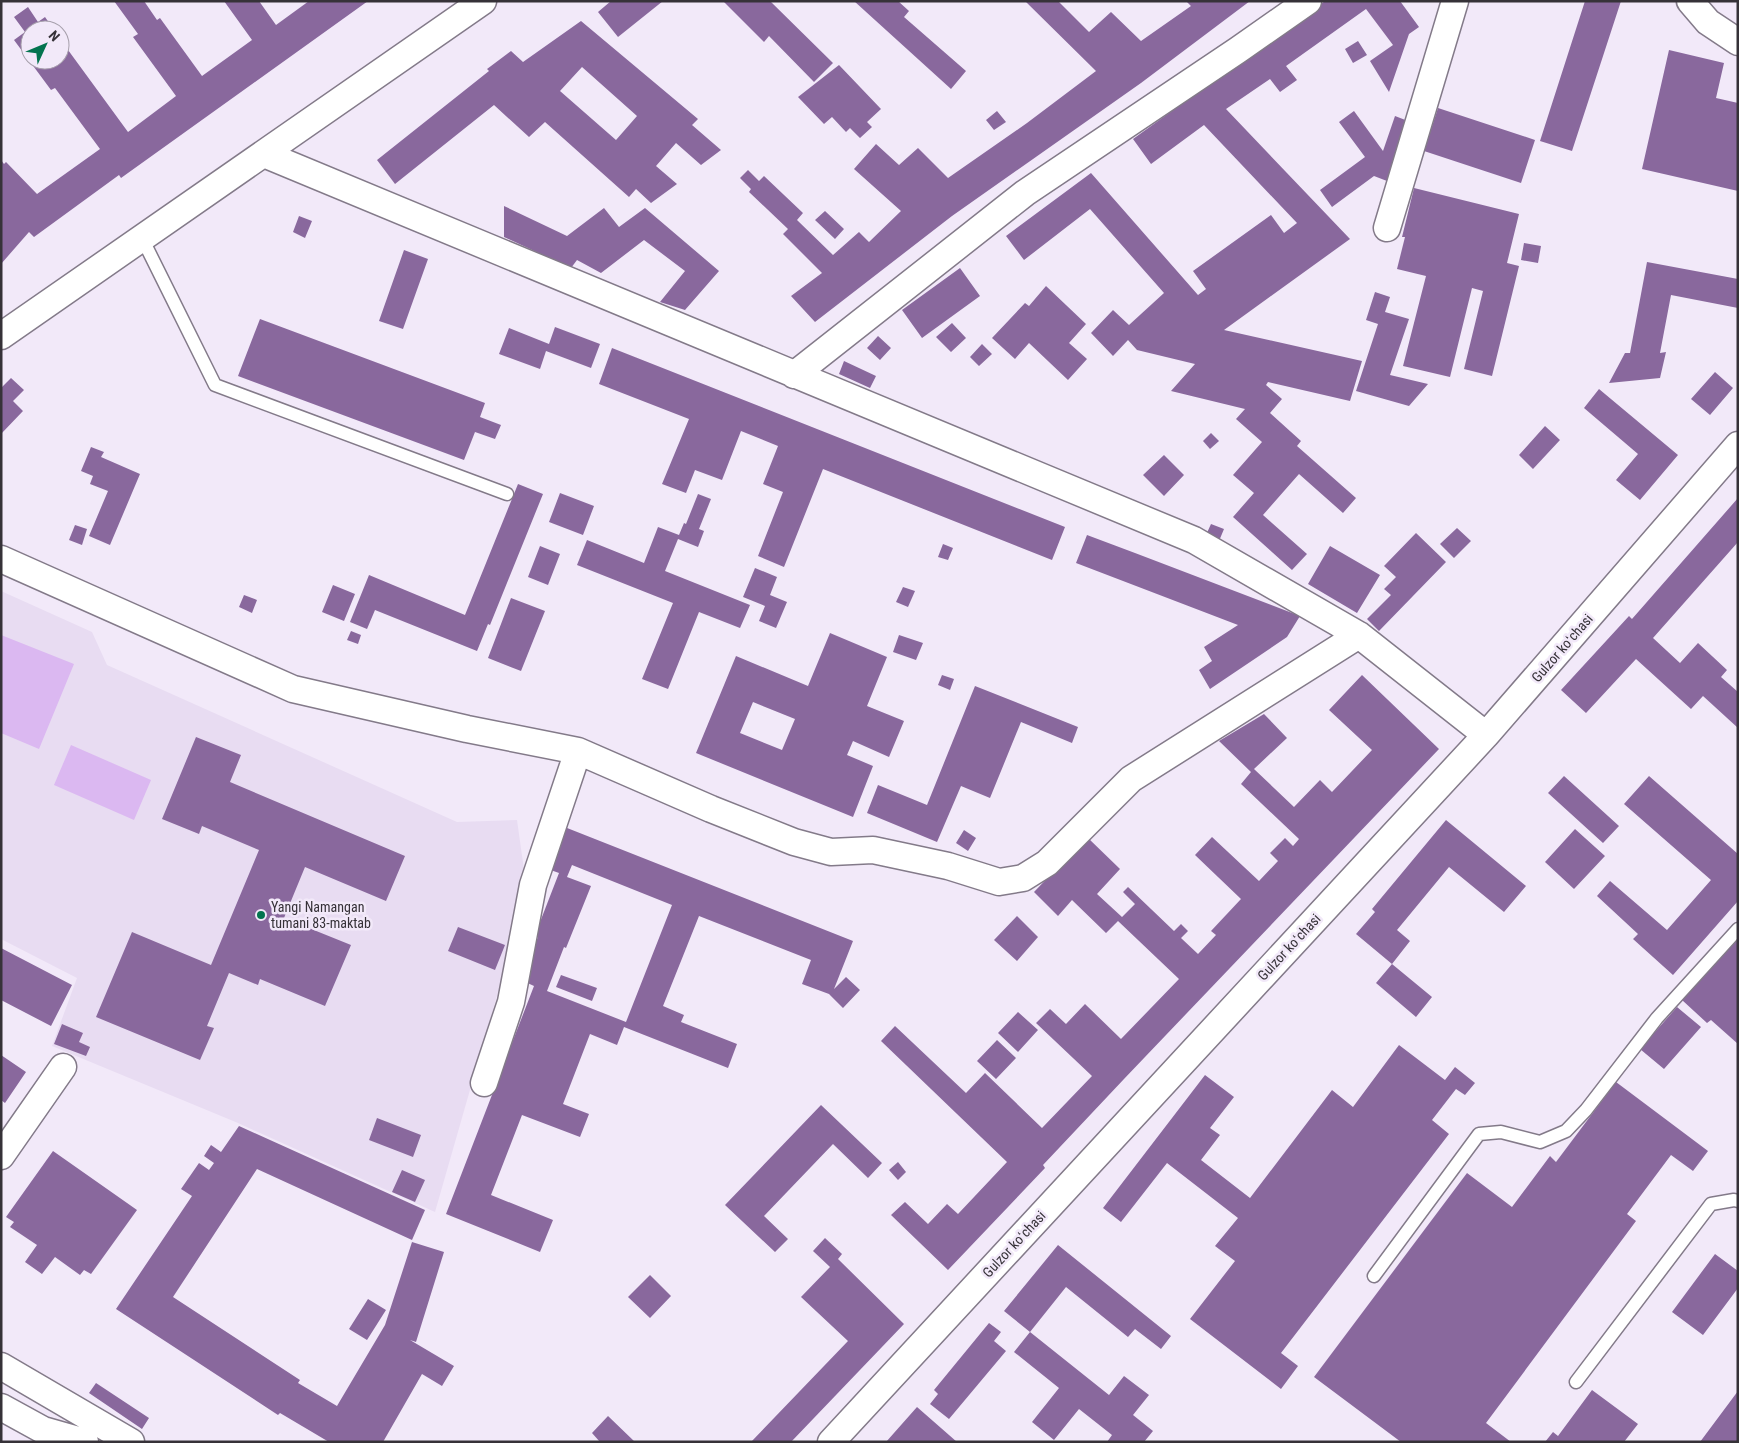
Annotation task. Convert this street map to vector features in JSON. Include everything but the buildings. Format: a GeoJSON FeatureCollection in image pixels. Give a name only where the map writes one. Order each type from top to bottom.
{"type":"FeatureCollection","features":[{"type":"Feature","properties":{"kind":"street"},"geometry":{"type":"LineString","coordinates":[[1,336],[483,1]]}},
{"type":"Feature","properties":{"kind":"street"},"geometry":{"type":"LineString","coordinates":[[794,375],[1025,193],[1308,1]]}},
{"type":"Feature","properties":{"kind":"street"},"geometry":{"type":"LineString","coordinates":[[1387,228],[1455,1]]}},
{"type":"Feature","properties":{"kind":"street"},"geometry":{"type":"LineString","coordinates":[[1690,1],[1708,22],[1738,42]]}},
{"type":"Feature","properties":{"kind":"street"},"geometry":{"type":"LineString","coordinates":[[264,154],[1194,540],[1359,636],[1486,735]]}},
{"type":"Feature","properties":{"kind":"street","name":"Gulzor koʻchasi"},"geometry":{"type":"LineString","coordinates":[[831,1442],[1486,735],[1734,455]]}},
{"type":"Feature","properties":{"kind":"street"},"geometry":{"type":"LineString","coordinates":[[1,559],[293,689],[467,729],[578,752],[794,842],[831,852],[873,850],[948,866],[999,882],[1023,878],[1047,863],[1131,779],[1359,636]]}},
{"type":"Feature","properties":{"kind":"street"},"geometry":{"type":"LineString","coordinates":[[484,1083],[511,1002],[533,885],[578,752]]}},
{"type":"Feature","properties":{"kind":"street"},"geometry":{"type":"LineString","coordinates":[[1,1156],[63,1067]]}},
{"type":"Feature","properties":{"kind":"street"},"geometry":{"type":"LineString","coordinates":[[1,1366],[131,1442]]}},
{"type":"Feature","properties":{"kind":"street"},"geometry":{"type":"LineString","coordinates":[[1,1407],[43,1430],[85,1442]]}},
{"type":"Feature","properties":{"kind":"lane"},"geometry":{"type":"LineString","coordinates":[[142,238],[216,385],[507,494]]}},
{"type":"Feature","properties":{"kind":"lane"},"geometry":{"type":"LineString","coordinates":[[1374,1276],[1478,1134],[1501,1132],[1540,1142],[1566,1131],[1586,1110],[1657,1018],[1738,929]]}},
{"type":"Feature","properties":{"kind":"lane"},"geometry":{"type":"LineString","coordinates":[[1576,1382],[1711,1204],[1738,1201]]}},
{"type":"Feature","properties":{"kind":"shaded area","name":"Yangi Namangan tumani 83-maktab"},"geometry":{"type":"Polygon","coordinates":[[[1,591],[92,632],[107,665],[457,822],[517,820],[527,891],[435,1212],[238,1123],[52,1046],[77,978],[1,939],[1,591]]]}},
{"type":"Feature","properties":{"kind":"shaded area"},"geometry":{"type":"Polygon","coordinates":[[[1,635],[74,664],[39,749],[1,733],[1,635]]]}},
{"type":"Feature","properties":{"kind":"shaded area"},"geometry":{"type":"Polygon","coordinates":[[[71,745],[151,780],[134,820],[54,785],[71,745]]]}},
{"type":"Feature","properties":{"kind":"place","name":"Yangi Namangan tumani 83-maktab"},"geometry":{"type":"Point","coordinates":[261,915]}}]}
